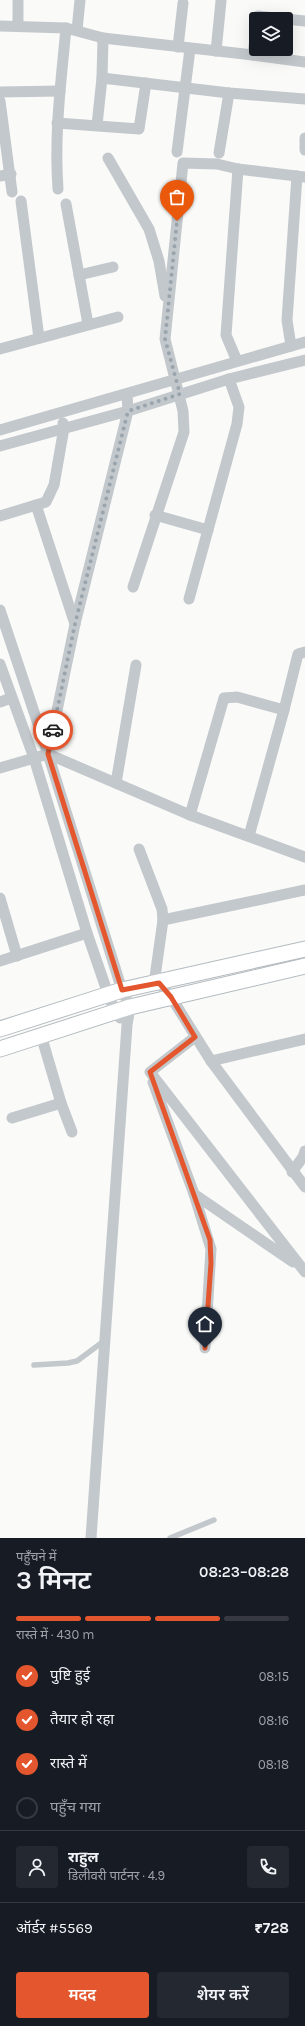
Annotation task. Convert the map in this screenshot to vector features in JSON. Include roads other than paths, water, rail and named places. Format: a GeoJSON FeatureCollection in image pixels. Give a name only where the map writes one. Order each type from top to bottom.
{"type":"FeatureCollection","features":[{"type":"Feature","properties":{"kind":"street"},"geometry":{"type":"LineString","coordinates":[[18,0],[18,26]]}},
{"type":"Feature","properties":{"kind":"street"},"geometry":{"type":"LineString","coordinates":[[58,189],[55,153],[60,91],[71,29],[80,0]]}},
{"type":"Feature","properties":{"kind":"street"},"geometry":{"type":"LineString","coordinates":[[216,51],[221,1]]}},
{"type":"Feature","properties":{"kind":"street"},"geometry":{"type":"LineString","coordinates":[[178,47],[183,3]]}},
{"type":"Feature","properties":{"kind":"street"},"geometry":{"type":"LineString","coordinates":[[293,20],[305,21]]}},
{"type":"Feature","properties":{"kind":"street"},"geometry":{"type":"LineString","coordinates":[[0,26],[71,29],[103,38],[249,55]]}},
{"type":"Feature","properties":{"kind":"street"},"geometry":{"type":"LineString","coordinates":[[97,125],[102,78],[103,38]]}},
{"type":"Feature","properties":{"kind":"street"},"geometry":{"type":"LineString","coordinates":[[177,152],[190,49]]}},
{"type":"Feature","properties":{"kind":"street"},"geometry":{"type":"LineString","coordinates":[[260,56],[305,62]]}},
{"type":"Feature","properties":{"kind":"street"},"geometry":{"type":"LineString","coordinates":[[102,78],[229,93],[305,99]]}},
{"type":"Feature","properties":{"kind":"street"},"geometry":{"type":"LineString","coordinates":[[57,123],[139,129],[146,83]]}},
{"type":"Feature","properties":{"kind":"street"},"geometry":{"type":"LineString","coordinates":[[0,92],[60,91]]}},
{"type":"Feature","properties":{"kind":"street"},"geometry":{"type":"LineString","coordinates":[[219,153],[229,93]]}},
{"type":"Feature","properties":{"kind":"street"},"geometry":{"type":"LineString","coordinates":[[0,101],[6,175],[12,192]]}},
{"type":"Feature","properties":{"kind":"street"},"geometry":{"type":"LineString","coordinates":[[305,138],[305,150]]}},
{"type":"Feature","properties":{"kind":"street"},"geometry":{"type":"LineString","coordinates":[[108,158],[149,229],[159,261],[167,309]]}},
{"type":"Feature","properties":{"kind":"street"},"geometry":{"type":"LineString","coordinates":[[133,587],[155,516],[184,432],[183,411],[180,394],[165,339],[167,309],[184,163],[216,164],[238,169],[301,176],[287,320],[291,346]]}},
{"type":"Feature","properties":{"kind":"street"},"geometry":{"type":"LineString","coordinates":[[237,361],[226,335],[238,169]]}},
{"type":"Feature","properties":{"kind":"street"},"geometry":{"type":"LineString","coordinates":[[22,200],[39,338]]}},
{"type":"Feature","properties":{"kind":"street"},"geometry":{"type":"LineString","coordinates":[[66,204],[88,324]]}},
{"type":"Feature","properties":{"kind":"street"},"geometry":{"type":"LineString","coordinates":[[79,276],[113,267]]}},
{"type":"Feature","properties":{"kind":"street"},"geometry":{"type":"LineString","coordinates":[[0,349],[118,317]]}},
{"type":"Feature","properties":{"kind":"street"},"geometry":{"type":"LineString","coordinates":[[0,430],[305,342]]}},
{"type":"Feature","properties":{"kind":"street"},"geometry":{"type":"LineString","coordinates":[[0,446],[128,411],[229,379],[305,360]]}},
{"type":"Feature","properties":{"kind":"street"},"geometry":{"type":"LineString","coordinates":[[189,599],[237,424],[239,407],[229,379]]}},
{"type":"Feature","properties":{"kind":"street"},"geometry":{"type":"LineString","coordinates":[[48,754],[75,624],[128,411],[127,394]]}},
{"type":"Feature","properties":{"kind":"street"},"geometry":{"type":"LineString","coordinates":[[0,516],[46,502],[54,485],[64,428],[61,413]]}},
{"type":"Feature","properties":{"kind":"street"},"geometry":{"type":"LineString","coordinates":[[36,505],[75,624]]}},
{"type":"Feature","properties":{"kind":"street"},"geometry":{"type":"LineString","coordinates":[[155,516],[208,530]]}},
{"type":"Feature","properties":{"kind":"street"},"geometry":{"type":"LineString","coordinates":[[0,610],[48,754],[122,990],[130,1007],[127,1025],[91,1538]]}},
{"type":"Feature","properties":{"kind":"street"},"geometry":{"type":"LineString","coordinates":[[249,836],[298,654],[305,652]]}},
{"type":"Feature","properties":{"kind":"street"},"geometry":{"type":"LineString","coordinates":[[0,664],[11,698],[34,758],[87,933],[108,994],[115,1012],[127,1025]]}},
{"type":"Feature","properties":{"kind":"street"},"geometry":{"type":"LineString","coordinates":[[116,783],[136,665]]}},
{"type":"Feature","properties":{"kind":"street"},"geometry":{"type":"LineString","coordinates":[[190,815],[224,698],[237,697],[284,710]]}},
{"type":"Feature","properties":{"kind":"street"},"geometry":{"type":"LineString","coordinates":[[0,702],[11,698]]}},
{"type":"Feature","properties":{"kind":"street"},"geometry":{"type":"LineString","coordinates":[[0,768],[48,754],[190,815],[305,857]]}},
{"type":"Feature","properties":{"kind":"street"},"geometry":{"type":"LineString","coordinates":[[139,848],[162,909],[163,920],[156,983]]}},
{"type":"Feature","properties":{"kind":"street"},"geometry":{"type":"LineString","coordinates":[[163,920],[305,890]]}},
{"type":"Feature","properties":{"kind":"street"},"geometry":{"type":"LineString","coordinates":[[0,898],[17,956]]}},
{"type":"Feature","properties":{"kind":"street"},"geometry":{"type":"LineString","coordinates":[[0,961],[87,933]]}},
{"type":"Feature","properties":{"kind":"street"},"geometry":{"type":"LineString","coordinates":[[0,1029],[122,990],[305,949]]}},
{"type":"Feature","properties":{"kind":"street"},"geometry":{"type":"LineString","coordinates":[[0,1049],[130,1007],[305,966]]}},
{"type":"Feature","properties":{"kind":"street"},"geometry":{"type":"LineString","coordinates":[[156,983],[171,997],[211,1061],[292,1172],[305,1187]]}},
{"type":"Feature","properties":{"kind":"street"},"geometry":{"type":"LineString","coordinates":[[42,1035],[61,1103],[72,1132]]}},
{"type":"Feature","properties":{"kind":"street"},"geometry":{"type":"LineString","coordinates":[[150,1072],[195,1037]]}},
{"type":"Feature","properties":{"kind":"street"},"geometry":{"type":"LineString","coordinates":[[211,1061],[305,1038]]}},
{"type":"Feature","properties":{"kind":"street"},"geometry":{"type":"LineString","coordinates":[[150,1072],[194,1194],[211,1248],[205,1348]]}},
{"type":"Feature","properties":{"kind":"street"},"geometry":{"type":"LineString","coordinates":[[150,1072],[303,1270]]}},
{"type":"Feature","properties":{"kind":"street"},"geometry":{"type":"LineString","coordinates":[[12,1118],[61,1103]]}},
{"type":"Feature","properties":{"kind":"street"},"geometry":{"type":"LineString","coordinates":[[292,1172],[303,1157],[305,1151]]}},
{"type":"Feature","properties":{"kind":"street"},"geometry":{"type":"LineString","coordinates":[[194,1194],[303,1270]]}},
{"type":"Feature","properties":{"kind":"lane"},"geometry":{"type":"LineString","coordinates":[[34,1366],[68,1364],[77,1361],[105,1340]]}},
{"type":"Feature","properties":{"kind":"lane"},"geometry":{"type":"LineString","coordinates":[[170,1538],[214,1520]]}}]}
